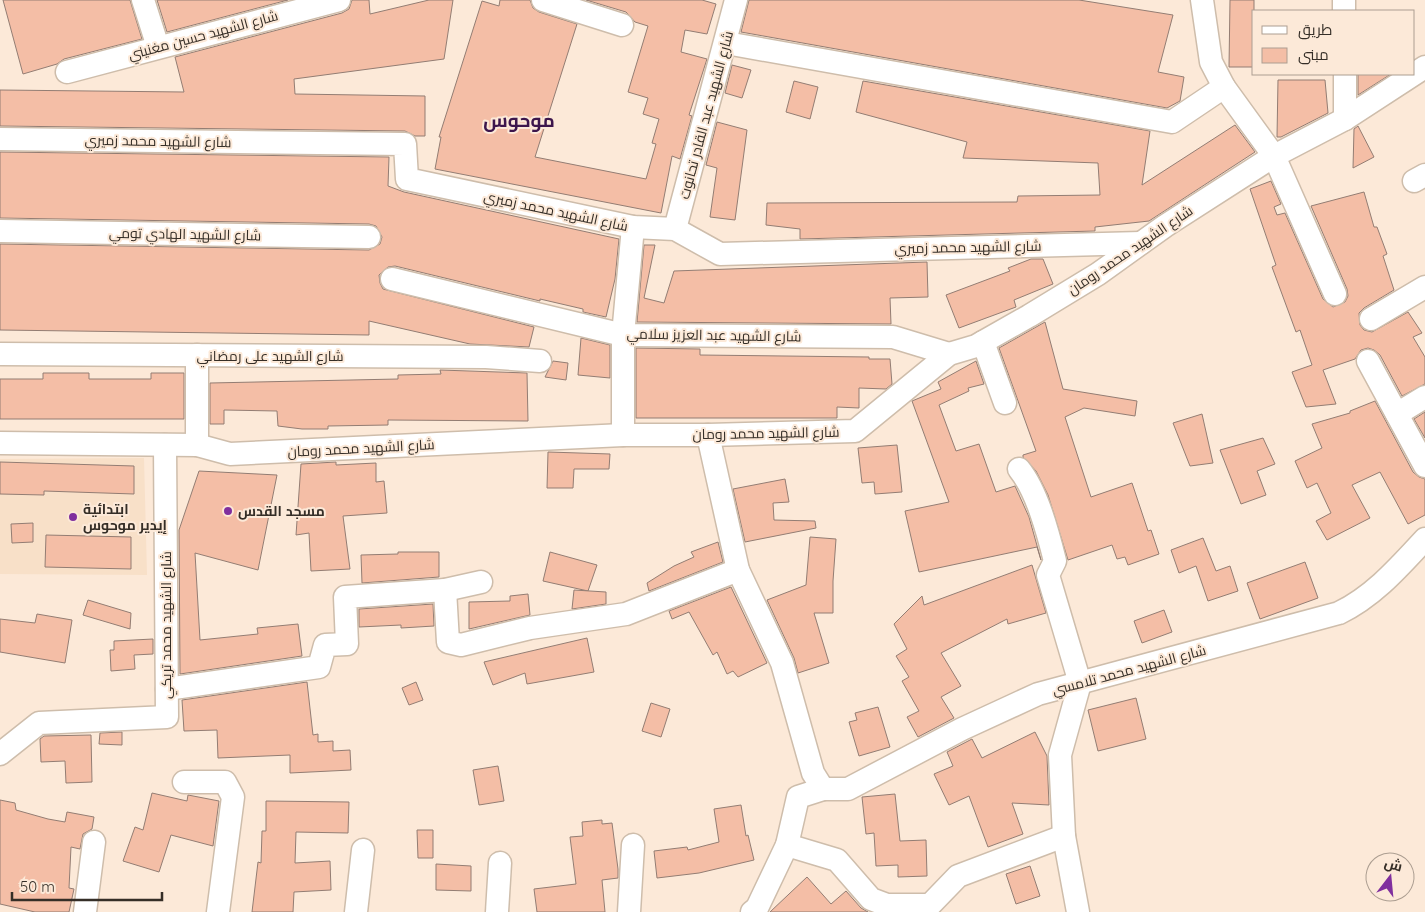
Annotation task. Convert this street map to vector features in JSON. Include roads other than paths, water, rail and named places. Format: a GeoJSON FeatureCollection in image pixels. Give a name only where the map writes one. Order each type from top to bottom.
{"type":"FeatureCollection","features":[{"type":"Feature","properties":{"kind":"street"},"geometry":{"type":"LineString","coordinates":[[143,0],[158,47]]}},
{"type":"Feature","properties":{"kind":"street","name":"شارع الشهيد حسين مغنيني"},"geometry":{"type":"LineString","coordinates":[[67,72],[158,47],[261,9],[339,0]]}},
{"type":"Feature","properties":{"kind":"street"},"geometry":{"type":"LineString","coordinates":[[543,0],[622,25]]}},
{"type":"Feature","properties":{"kind":"street","name":"شارع الشهيد عبد القادر تحانوت"},"geometry":{"type":"LineString","coordinates":[[676,229],[736,0]]}},
{"type":"Feature","properties":{"kind":"street"},"geometry":{"type":"LineString","coordinates":[[1195,1],[1211,62],[1224,87],[1274,156],[1335,294]]}},
{"type":"Feature","properties":{"kind":"street"},"geometry":{"type":"LineString","coordinates":[[726,43],[1172,122],[1224,87]]}},
{"type":"Feature","properties":{"kind":"street"},"geometry":{"type":"LineString","coordinates":[[1345,75],[1345,119]]}},
{"type":"Feature","properties":{"kind":"street","name":"شارع الشهيد محمد رومان"},"geometry":{"type":"LineString","coordinates":[[0,444],[196,445],[230,454],[623,435],[855,431],[949,354],[983,342],[1098,274],[1141,243],[1274,156],[1345,119],[1413,75]]}},
{"type":"Feature","properties":{"kind":"street","name":"شارع الشهيد محمد زميري"},"geometry":{"type":"LineString","coordinates":[[0,138],[405,144],[407,179],[633,228],[676,229],[720,254],[1141,243]]}},
{"type":"Feature","properties":{"kind":"street"},"geometry":{"type":"LineString","coordinates":[[623,435],[623,335],[633,228]]}},
{"type":"Feature","properties":{"kind":"street","name":"شارع الشهيد الهادي تومي"},"geometry":{"type":"LineString","coordinates":[[0,231],[370,237]]}},
{"type":"Feature","properties":{"kind":"street","name":"شارع الشهيد عبد العزيز سلامي"},"geometry":{"type":"LineString","coordinates":[[392,279],[623,335],[893,337],[949,354]]}},
{"type":"Feature","properties":{"kind":"street"},"geometry":{"type":"LineString","coordinates":[[1371,318],[1425,287]]}},
{"type":"Feature","properties":{"kind":"street"},"geometry":{"type":"LineString","coordinates":[[983,342],[1004,403]]}},
{"type":"Feature","properties":{"kind":"street","name":"شارع الشهيد على رمضاني"},"geometry":{"type":"LineString","coordinates":[[0,354],[486,357],[540,360]]}},
{"type":"Feature","properties":{"kind":"street"},"geometry":{"type":"LineString","coordinates":[[196,445],[197,355]]}},
{"type":"Feature","properties":{"kind":"street"},"geometry":{"type":"LineString","coordinates":[[1368,361],[1425,466]]}},
{"type":"Feature","properties":{"kind":"street"},"geometry":{"type":"LineString","coordinates":[[1397,414],[1425,396]]}},
{"type":"Feature","properties":{"kind":"street"},"geometry":{"type":"LineString","coordinates":[[708,435],[738,570],[782,663],[814,773],[823,789]]}},
{"type":"Feature","properties":{"kind":"street","name":"شارع الشهيد محمد تريكي"},"geometry":{"type":"LineString","coordinates":[[0,754],[39,723],[167,717],[165,445]]}},
{"type":"Feature","properties":{"kind":"street"},"geometry":{"type":"LineString","coordinates":[[1019,469],[1029,481],[1052,547],[1055,561],[1048,575],[1080,683],[1060,755],[1064,836],[1078,912]]}},
{"type":"Feature","properties":{"kind":"street","name":"شارع الشهيد محمد تلامسي"},"geometry":{"type":"LineString","coordinates":[[787,845],[798,797],[823,789],[848,789],[937,742],[1038,694],[1339,613],[1352,606],[1384,582],[1425,539]]}},
{"type":"Feature","properties":{"kind":"street"},"geometry":{"type":"LineString","coordinates":[[445,590],[448,642],[461,646],[530,628],[626,614],[738,570]]}},
{"type":"Feature","properties":{"kind":"street"},"geometry":{"type":"LineString","coordinates":[[167,689],[319,668],[325,645],[347,644],[345,597],[445,590],[481,582]]}},
{"type":"Feature","properties":{"kind":"street"},"geometry":{"type":"LineString","coordinates":[[184,782],[225,782],[233,797],[218,912]]}},
{"type":"Feature","properties":{"kind":"street"},"geometry":{"type":"LineString","coordinates":[[756,911],[779,866],[787,845],[837,860],[871,898],[887,905],[930,905],[958,876],[1064,836]]}},
{"type":"Feature","properties":{"kind":"street"},"geometry":{"type":"LineString","coordinates":[[84,912],[94,842]]}},
{"type":"Feature","properties":{"kind":"street"},"geometry":{"type":"LineString","coordinates":[[629,912],[634,845]]}},
{"type":"Feature","properties":{"kind":"street"},"geometry":{"type":"LineString","coordinates":[[356,912],[363,850]]}},
{"type":"Feature","properties":{"kind":"street"},"geometry":{"type":"LineString","coordinates":[[497,912],[500,863]]}},
{"type":"Feature","properties":{"kind":"place","name":"مسجد القدس"},"geometry":{"type":"Point","coordinates":[228,511]}},
{"type":"Feature","properties":{"kind":"place","name":"ابتدائية إيدير موحوس"},"geometry":{"type":"Point","coordinates":[73,517]}},
{"type":"Feature","properties":{"kind":"district","name":"موحوس"},"geometry":{"type":"Point","coordinates":[519,120]}}]}
